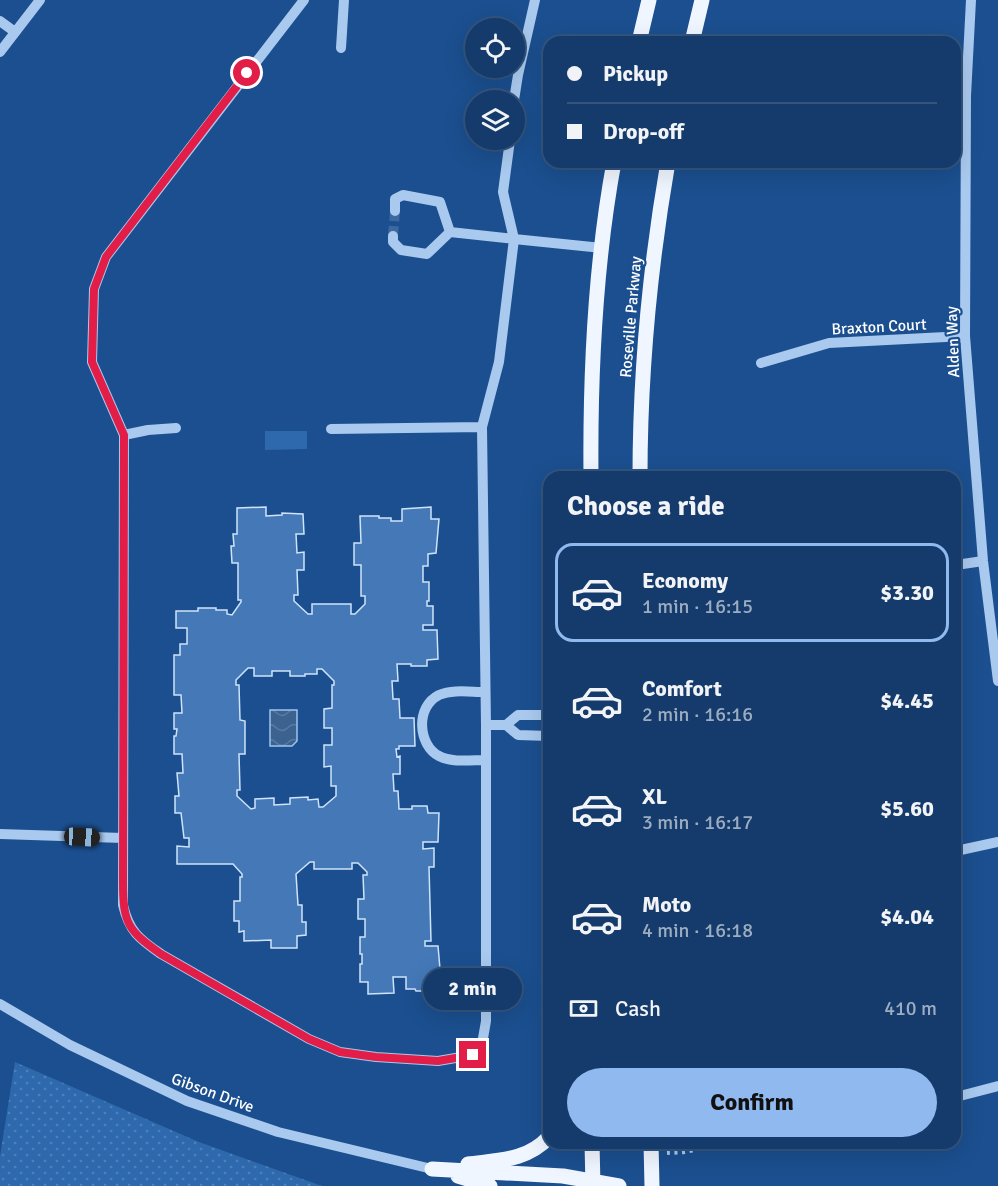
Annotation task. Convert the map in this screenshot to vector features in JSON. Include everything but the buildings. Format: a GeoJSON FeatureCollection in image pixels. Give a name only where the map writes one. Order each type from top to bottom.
{"type":"FeatureCollection","features":[{"type":"Feature","properties":{"kind":"main road"},"geometry":{"type":"LineString","coordinates":[[640,36],[649,0]]}},
{"type":"Feature","properties":{"kind":"main road"},"geometry":{"type":"LineString","coordinates":[[693,36],[702,0]]}},
{"type":"Feature","properties":{"kind":"main road","name":"Roseville Parkway"},"geometry":{"type":"LineString","coordinates":[[591,471],[596,316],[602,248],[613,168]]}},
{"type":"Feature","properties":{"kind":"main road","name":"Roseville Parkway"},"geometry":{"type":"LineString","coordinates":[[640,471],[648,305],[667,168]]}},
{"type":"Feature","properties":{"kind":"main road"},"geometry":{"type":"LineString","coordinates":[[432,1169],[523,1157],[543,1144]]}},
{"type":"Feature","properties":{"kind":"main road"},"geometry":{"type":"LineString","coordinates":[[592,1149],[593,1183]]}},
{"type":"Feature","properties":{"kind":"main road"},"geometry":{"type":"LineString","coordinates":[[651,1149],[651,1186]]}},
{"type":"Feature","properties":{"kind":"main road"},"geometry":{"type":"LineString","coordinates":[[432,1169],[562,1176],[619,1186]]}},
{"type":"Feature","properties":{"kind":"main road"},"geometry":{"type":"LineString","coordinates":[[432,1169],[490,1186]]}},
{"type":"Feature","properties":{"kind":"street"},"geometry":{"type":"LineString","coordinates":[[0,52],[40,0]]}},
{"type":"Feature","properties":{"kind":"street"},"geometry":{"type":"LineString","coordinates":[[304,0],[106,257],[94,289],[92,362],[124,435],[123,905],[127,922],[139,939],[161,954],[309,1039],[340,1052],[438,1061],[473,1055],[482,1044],[486,1021],[486,725],[482,428],[500,362],[514,239],[503,192],[509,150]]}},
{"type":"Feature","properties":{"kind":"street"},"geometry":{"type":"LineString","coordinates":[[341,48],[344,0]]}},
{"type":"Feature","properties":{"kind":"street"},"geometry":{"type":"LineString","coordinates":[[516,90],[535,0]]}},
{"type":"Feature","properties":{"kind":"street","name":"Alden Way"},"geometry":{"type":"LineString","coordinates":[[971,0],[961,96],[965,336],[982,561],[998,681]]}},
{"type":"Feature","properties":{"kind":"street"},"geometry":{"type":"LineString","coordinates":[[0,21],[15,32]]}},
{"type":"Feature","properties":{"kind":"street"},"geometry":{"type":"LineString","coordinates":[[395,211],[395,199],[403,195],[440,202],[450,232]]}},
{"type":"Feature","properties":{"kind":"street"},"geometry":{"type":"LineString","coordinates":[[393,236],[393,242],[401,250],[427,254],[450,232],[602,248]]}},
{"type":"Feature","properties":{"kind":"street","name":"Braxton Court"},"geometry":{"type":"LineString","coordinates":[[761,363],[830,343],[965,336]]}},
{"type":"Feature","properties":{"kind":"street"},"geometry":{"type":"LineString","coordinates":[[124,435],[176,428]]}},
{"type":"Feature","properties":{"kind":"street"},"geometry":{"type":"LineString","coordinates":[[330,429],[482,428]]}},
{"type":"Feature","properties":{"kind":"street"},"geometry":{"type":"LineString","coordinates":[[961,564],[982,561]]}},
{"type":"Feature","properties":{"kind":"street"},"geometry":{"type":"LineString","coordinates":[[485,692],[448,693],[438,696],[428,704],[423,714],[422,729],[427,746],[440,757],[485,760]]}},
{"type":"Feature","properties":{"kind":"street"},"geometry":{"type":"LineString","coordinates":[[486,725],[506,725],[518,715],[543,715]]}},
{"type":"Feature","properties":{"kind":"street"},"geometry":{"type":"LineString","coordinates":[[506,725],[518,735],[543,736]]}},
{"type":"Feature","properties":{"kind":"street"},"geometry":{"type":"LineString","coordinates":[[0,834],[123,838]]}},
{"type":"Feature","properties":{"kind":"street"},"geometry":{"type":"LineString","coordinates":[[961,850],[998,842]]}},
{"type":"Feature","properties":{"kind":"street","name":"Gibson Drive"},"geometry":{"type":"LineString","coordinates":[[0,1004],[70,1045],[187,1101],[278,1132],[432,1169]]}},
{"type":"Feature","properties":{"kind":"street"},"geometry":{"type":"LineString","coordinates":[[961,1096],[998,1086]]}},
{"type":"Feature","properties":{"kind":"path"},"geometry":{"type":"LineString","coordinates":[[651,1149],[692,1151],[697,1149]]}},
{"type":"Feature","properties":{"kind":"shaded area"},"geometry":{"type":"Polygon","coordinates":[[[265,431],[307,431],[307,449],[265,450],[265,431]]]}},
{"type":"Feature","properties":{"kind":"shaded area"},"geometry":{"type":"Polygon","coordinates":[[[15,1062],[199,1142],[322,1186],[0,1186],[0,1156],[15,1062]]]}},
{"type":"Feature","properties":{"kind":"water"},"geometry":{"type":"Polygon","coordinates":[[[270,710],[297,710],[297,741],[292,746],[270,746],[270,710]]]}},
{"type":"Feature","properties":{"kind":"tunnel"},"geometry":{"type":"LineString","coordinates":[[393,236],[395,211]]}},
{"type":"Feature","properties":{"kind":"route"},"geometry":{"type":"LineString","coordinates":[[247,73],[106,257],[94,289],[92,362],[124,435],[123,905],[127,922],[139,939],[309,1039],[340,1052],[376,1057],[438,1061],[473,1055]]}}]}
